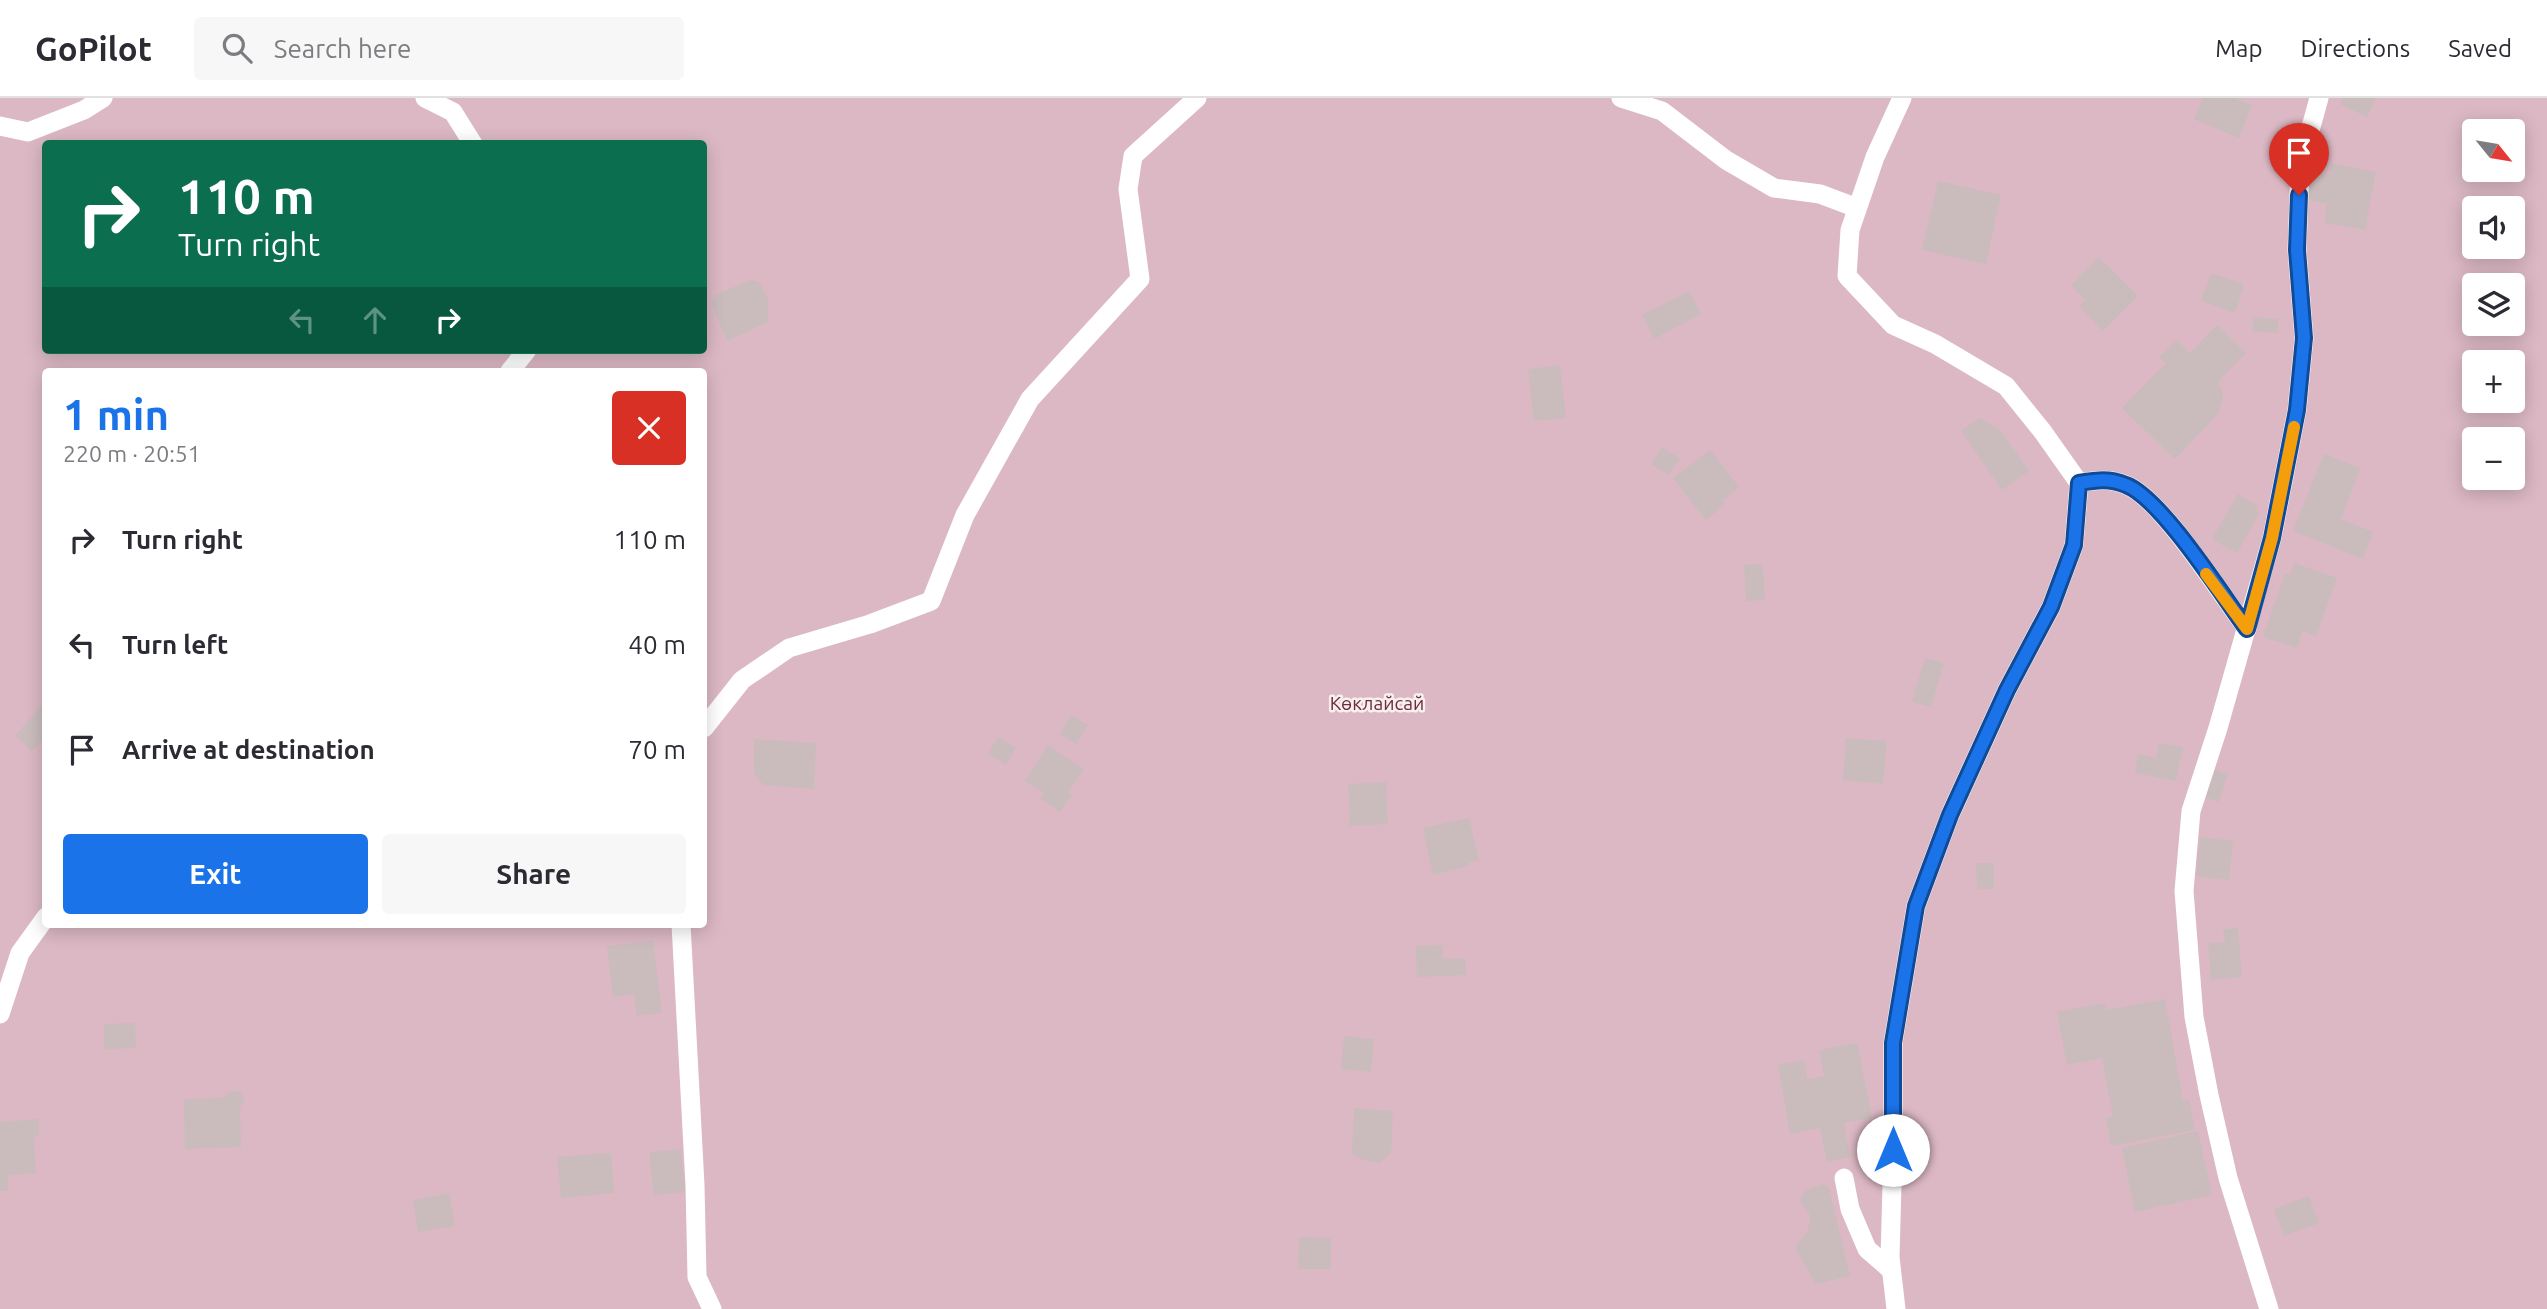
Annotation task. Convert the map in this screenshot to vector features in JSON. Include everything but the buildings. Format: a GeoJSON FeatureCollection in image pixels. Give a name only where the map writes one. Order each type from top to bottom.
{"type":"FeatureCollection","features":[{"type":"Feature","properties":{"kind":"street"},"geometry":{"type":"LineString","coordinates":[[0,126],[28,132],[83,110],[103,98]]}},
{"type":"Feature","properties":{"kind":"street"},"geometry":{"type":"LineString","coordinates":[[425,98],[453,112],[470,140]]}},
{"type":"Feature","properties":{"kind":"street"},"geometry":{"type":"LineString","coordinates":[[707,724],[742,680],[789,648],[870,624],[931,601],[965,515],[1030,399],[1140,278],[1128,189],[1133,156],[1198,98]]}},
{"type":"Feature","properties":{"kind":"street"},"geometry":{"type":"LineString","coordinates":[[1620,98],[1662,111],[1726,160],[1774,188],[1820,194],[1857,208]]}},
{"type":"Feature","properties":{"kind":"street"},"geometry":{"type":"LineString","coordinates":[[1896,1309],[1891,1270],[1893,1043],[1916,906],[1950,815],[2007,690],[2051,607],[2074,545],[2079,483],[2006,386],[1935,344],[1893,325],[1847,276],[1850,230],[1875,156],[1902,98]]}},
{"type":"Feature","properties":{"kind":"street"},"geometry":{"type":"LineString","coordinates":[[2269,1309],[2228,1178],[2193,1017],[2184,891],[2192,811],[2272,538],[2297,410],[2304,338],[2297,250],[2300,167],[2319,98]]}},
{"type":"Feature","properties":{"kind":"street"},"geometry":{"type":"LineString","coordinates":[[512,368],[524,354]]}},
{"type":"Feature","properties":{"kind":"street"},"geometry":{"type":"LineString","coordinates":[[2079,483],[2102,478],[2129,486],[2164,516],[2247,629]]}},
{"type":"Feature","properties":{"kind":"street"},"geometry":{"type":"LineString","coordinates":[[0,1014],[20,953],[42,923]]}},
{"type":"Feature","properties":{"kind":"street"},"geometry":{"type":"LineString","coordinates":[[681,928],[695,1185],[697,1277],[712,1309]]}},
{"type":"Feature","properties":{"kind":"street"},"geometry":{"type":"LineString","coordinates":[[1844,1178],[1850,1209],[1867,1249],[1891,1270]]}},
{"type":"Feature","properties":{"kind":"green space","name":"Көклайсай"},"geometry":{"type":"Polygon","coordinates":[[[0,98],[2547,98],[2547,1309],[0,1309],[0,98]]]}},
{"type":"Feature","properties":{"kind":"slow traffic"},"geometry":{"type":"LineString","coordinates":[[2206,574],[2247,629],[2272,538],[2294,427]]}},
{"type":"Feature","properties":{"kind":"route"},"geometry":{"type":"LineString","coordinates":[[1893,1150],[1893,1043],[1916,906],[1950,815],[2007,690],[2051,607],[2074,545],[2079,483],[2102,478],[2129,486],[2164,516],[2247,629],[2272,538],[2297,410],[2304,338],[2297,250],[2299,195]]}}]}
